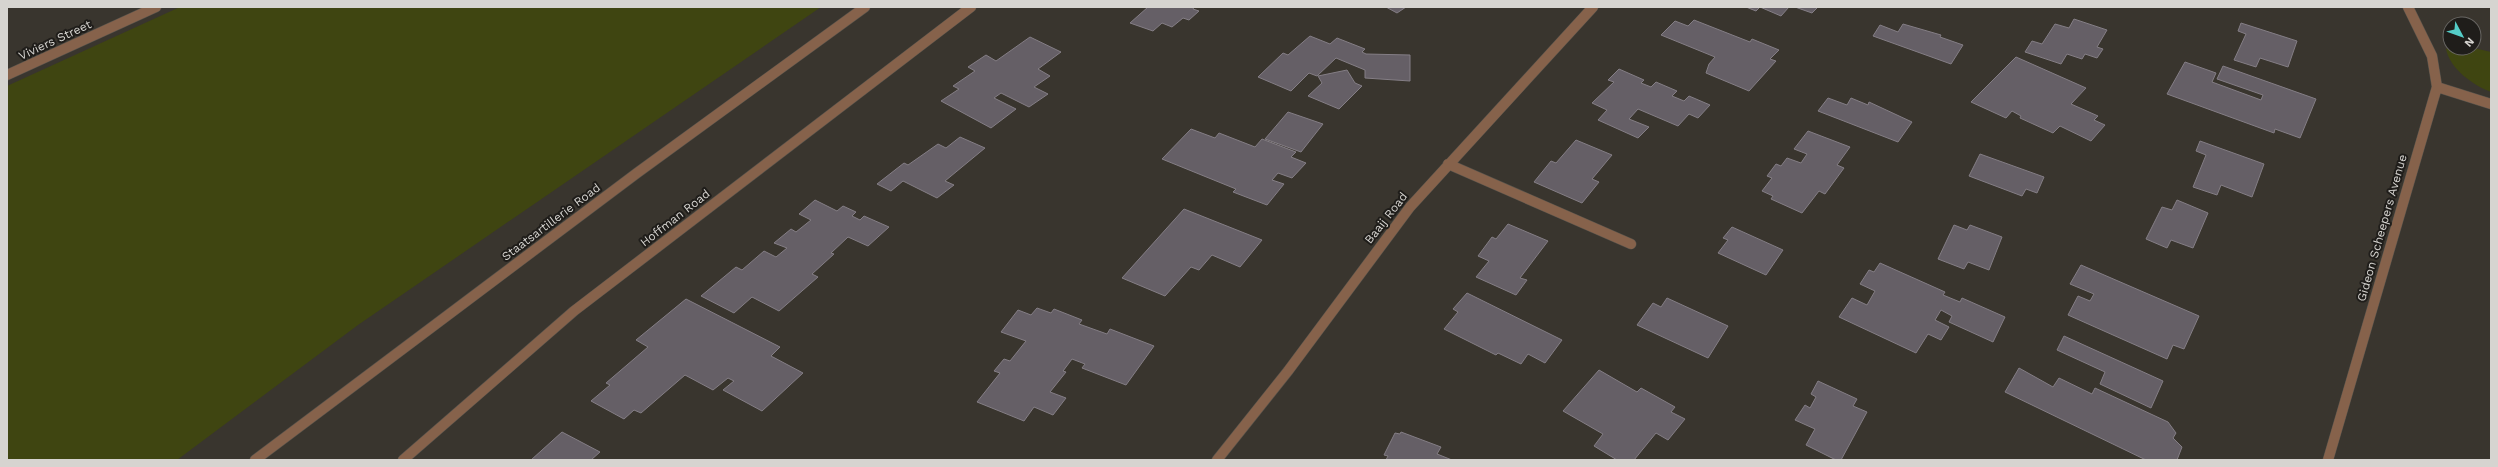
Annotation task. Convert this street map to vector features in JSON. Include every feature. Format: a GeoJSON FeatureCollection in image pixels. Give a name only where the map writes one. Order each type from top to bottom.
{"type":"FeatureCollection","features":[{"type":"Feature","properties":{"kind":"street","name":"Viviers Street"},"geometry":{"type":"LineString","coordinates":[[7,75],[156,7]]}},
{"type":"Feature","properties":{"kind":"street","name":"Staatsartillerie Road"},"geometry":{"type":"LineString","coordinates":[[255,460],[638,173],[865,7]]}},
{"type":"Feature","properties":{"kind":"street","name":"Hoffman Road"},"geometry":{"type":"LineString","coordinates":[[404,460],[574,311],[971,7]]}},
{"type":"Feature","properties":{"kind":"street","name":"Baaij Road"},"geometry":{"type":"LineString","coordinates":[[1217,460],[1288,371],[1410,207],[1593,7]]}},
{"type":"Feature","properties":{"kind":"street","name":"Gideon Scheepers Avenue"},"geometry":{"type":"LineString","coordinates":[[2328,460],[2437,87],[2438,73],[2433,58],[2408,7]]}},
{"type":"Feature","properties":{"kind":"street"},"geometry":{"type":"LineString","coordinates":[[2437,87],[2491,104]]}},
{"type":"Feature","properties":{"kind":"street"},"geometry":{"type":"LineString","coordinates":[[1448,164],[1631,244]]}},
{"type":"Feature","properties":{"kind":"green space"},"geometry":{"type":"Polygon","coordinates":[[[180,7],[821,7],[358,325],[177,460],[7,460],[7,86],[180,7]]]}},
{"type":"Feature","properties":{"kind":"green space"},"geometry":{"type":"Polygon","coordinates":[[[2482,50],[2491,52],[2491,92],[2470,81],[2457,70],[2448,56],[2482,56],[2482,50]]]}},
{"type":"Feature","properties":{"kind":"building"},"geometry":{"type":"Polygon","coordinates":[[[1148,7],[1194,7],[1193,9],[1199,11],[1189,20],[1183,18],[1172,27],[1162,23],[1153,31],[1130,23],[1148,7]]]}},
{"type":"Feature","properties":{"kind":"building"},"geometry":{"type":"Polygon","coordinates":[[[1386,7],[1406,7],[1397,13],[1386,7]]]}},
{"type":"Feature","properties":{"kind":"building"},"geometry":{"type":"Polygon","coordinates":[[[1746,7],[1760,7],[1756,11],[1746,7]]]}},
{"type":"Feature","properties":{"kind":"building"},"geometry":{"type":"Polygon","coordinates":[[[1760,7],[1789,7],[1781,16],[1760,7]]]}},
{"type":"Feature","properties":{"kind":"building"},"geometry":{"type":"Polygon","coordinates":[[[1795,7],[1818,7],[1812,13],[1795,7]]]}},
{"type":"Feature","properties":{"kind":"building"},"geometry":{"type":"Polygon","coordinates":[[[2074,19],[2107,30],[2097,47],[2103,49],[2097,58],[2085,54],[2082,59],[2067,54],[2061,64],[2025,52],[2032,41],[2042,44],[2055,24],[2069,28],[2074,19]]]}},
{"type":"Feature","properties":{"kind":"building"},"geometry":{"type":"Polygon","coordinates":[[[1694,20],[1750,42],[1752,39],[1779,50],[1770,59],[1776,61],[1749,91],[1706,73],[1709,64],[1715,57],[1661,35],[1675,21],[1688,26],[1694,20]]]}},
{"type":"Feature","properties":{"kind":"building"},"geometry":{"type":"Polygon","coordinates":[[[2241,23],[2297,41],[2288,67],[2260,58],[2256,67],[2234,60],[2246,34],[2238,31],[2241,23]]]}},
{"type":"Feature","properties":{"kind":"building"},"geometry":{"type":"Polygon","coordinates":[[[1903,24],[1941,35],[1940,37],[1963,45],[1951,64],[1873,36],[1880,25],[1898,32],[1903,24]]]}},
{"type":"Feature","properties":{"kind":"building"},"geometry":{"type":"Polygon","coordinates":[[[1310,36],[1330,44],[1337,38],[1365,49],[1362,52],[1366,54],[1410,55],[1410,81],[1365,78],[1365,70],[1336,58],[1317,76],[1309,73],[1291,91],[1258,77],[1283,53],[1288,55],[1310,36]]]}},
{"type":"Feature","properties":{"kind":"building"},"geometry":{"type":"Polygon","coordinates":[[[1030,37],[1061,52],[1038,69],[1050,76],[1034,87],[1048,94],[1029,107],[1001,93],[994,98],[1016,109],[991,128],[941,101],[959,89],[953,86],[975,71],[968,67],[986,55],[996,61],[1030,37]]]}},
{"type":"Feature","properties":{"kind":"building"},"geometry":{"type":"Polygon","coordinates":[[[2016,57],[2086,88],[2071,104],[2098,116],[2094,120],[2105,125],[2091,141],[2060,126],[2053,133],[2020,118],[2021,116],[2012,111],[2006,118],[1971,102],[2016,57]]]}},
{"type":"Feature","properties":{"kind":"building"},"geometry":{"type":"Polygon","coordinates":[[[2185,62],[2216,73],[2212,82],[2261,100],[2263,95],[2217,79],[2223,66],[2316,99],[2300,138],[2275,129],[2274,133],[2167,94],[2185,62]]]}},
{"type":"Feature","properties":{"kind":"building"},"geometry":{"type":"Polygon","coordinates":[[[1619,69],[1644,80],[1641,83],[1651,87],[1656,82],[1677,91],[1672,96],[1684,101],[1689,96],[1710,105],[1698,118],[1689,114],[1678,126],[1638,109],[1629,119],[1649,127],[1638,138],[1598,120],[1607,110],[1592,103],[1614,82],[1608,80],[1619,69]]]}},
{"type":"Feature","properties":{"kind":"building"},"geometry":{"type":"Polygon","coordinates":[[[1347,70],[1355,83],[1362,86],[1339,109],[1308,96],[1322,83],[1318,76],[1347,70]]]}},
{"type":"Feature","properties":{"kind":"building"},"geometry":{"type":"Polygon","coordinates":[[[1828,98],[1847,105],[1851,98],[1868,105],[1869,102],[1912,122],[1898,142],[1818,111],[1828,98]]]}},
{"type":"Feature","properties":{"kind":"building"},"geometry":{"type":"Polygon","coordinates":[[[1288,112],[1323,124],[1301,152],[1265,139],[1288,112]]]}},
{"type":"Feature","properties":{"kind":"building"},"geometry":{"type":"Polygon","coordinates":[[[1191,129],[1215,138],[1219,133],[1255,147],[1262,139],[1296,152],[1291,157],[1306,163],[1292,178],[1278,173],[1272,180],[1284,184],[1267,205],[1233,192],[1236,189],[1162,159],[1191,129]]]}},
{"type":"Feature","properties":{"kind":"building"},"geometry":{"type":"Polygon","coordinates":[[[1808,131],[1850,147],[1837,165],[1844,168],[1825,194],[1819,191],[1802,213],[1771,199],[1773,196],[1762,191],[1772,178],[1767,176],[1776,164],[1781,166],[1787,158],[1801,163],[1807,154],[1794,149],[1808,131]]]}},
{"type":"Feature","properties":{"kind":"building"},"geometry":{"type":"Polygon","coordinates":[[[960,137],[985,148],[945,181],[954,185],[937,198],[903,181],[891,191],[877,184],[904,163],[908,165],[938,144],[946,148],[960,137]]]}},
{"type":"Feature","properties":{"kind":"building"},"geometry":{"type":"Polygon","coordinates":[[[1576,140],[1612,155],[1592,179],[1599,182],[1582,203],[1534,182],[1551,161],[1556,163],[1576,140]]]}},
{"type":"Feature","properties":{"kind":"building"},"geometry":{"type":"Polygon","coordinates":[[[2200,141],[2264,164],[2252,197],[2221,185],[2217,195],[2193,187],[2206,155],[2196,151],[2200,141]]]}},
{"type":"Feature","properties":{"kind":"building"},"geometry":{"type":"Polygon","coordinates":[[[1980,154],[2044,177],[2037,193],[2026,189],[2022,196],[1969,176],[1980,154]]]}},
{"type":"Feature","properties":{"kind":"building"},"geometry":{"type":"Polygon","coordinates":[[[815,200],[837,211],[843,206],[856,212],[852,216],[860,220],[864,216],[889,227],[868,246],[848,237],[831,253],[834,254],[812,274],[818,277],[779,311],[752,297],[734,313],[701,296],[736,267],[742,270],[764,251],[776,257],[787,248],[774,243],[791,229],[796,232],[811,220],[799,214],[815,200]]]}},
{"type":"Feature","properties":{"kind":"building"},"geometry":{"type":"Polygon","coordinates":[[[2177,200],[2208,213],[2193,248],[2171,240],[2167,248],[2146,239],[2162,207],[2172,210],[2177,200]]]}},
{"type":"Feature","properties":{"kind":"building"},"geometry":{"type":"Polygon","coordinates":[[[1184,209],[1262,240],[1240,267],[1212,255],[1199,270],[1191,267],[1165,296],[1122,278],[1184,209]]]}},
{"type":"Feature","properties":{"kind":"building"},"geometry":{"type":"Polygon","coordinates":[[[1508,224],[1548,241],[1520,278],[1527,280],[1516,295],[1476,277],[1489,261],[1478,256],[1492,237],[1496,239],[1508,224]]]}},
{"type":"Feature","properties":{"kind":"building"},"geometry":{"type":"Polygon","coordinates":[[[1954,225],[1967,230],[1970,225],[2002,237],[1989,270],[1968,262],[1964,269],[1938,259],[1954,225]]]}},
{"type":"Feature","properties":{"kind":"building"},"geometry":{"type":"Polygon","coordinates":[[[1732,227],[1783,250],[1766,275],[1718,253],[1728,240],[1723,238],[1732,227]]]}},
{"type":"Feature","properties":{"kind":"building"},"geometry":{"type":"Polygon","coordinates":[[[1880,263],[1945,292],[1943,295],[1960,302],[1962,298],[2005,317],[1993,342],[1949,322],[1952,316],[1941,310],[1935,320],[1949,327],[1941,340],[1928,334],[1916,353],[1839,317],[1852,298],[1867,305],[1875,291],[1860,284],[1869,270],[1874,272],[1880,263]]]}},
{"type":"Feature","properties":{"kind":"building"},"geometry":{"type":"Polygon","coordinates":[[[2081,265],[2199,316],[2184,349],[2173,345],[2167,359],[2068,315],[2078,296],[2090,301],[2094,294],[2070,284],[2081,265]]]}},
{"type":"Feature","properties":{"kind":"building"},"geometry":{"type":"Polygon","coordinates":[[[1467,293],[1562,340],[1545,363],[1528,354],[1521,364],[1498,353],[1496,355],[1444,329],[1458,312],[1453,309],[1467,293]]]}},
{"type":"Feature","properties":{"kind":"building"},"geometry":{"type":"Polygon","coordinates":[[[1667,298],[1728,326],[1708,358],[1637,325],[1653,303],[1661,307],[1667,298]]]}},
{"type":"Feature","properties":{"kind":"building"},"geometry":{"type":"Polygon","coordinates":[[[686,299],[780,347],[771,356],[803,373],[762,411],[723,390],[734,381],[728,378],[713,390],[685,375],[641,413],[634,410],[624,419],[591,401],[610,385],[606,383],[648,347],[636,340],[686,299]]]}},
{"type":"Feature","properties":{"kind":"building"},"geometry":{"type":"Polygon","coordinates":[[[1037,308],[1051,313],[1054,309],[1082,320],[1079,324],[1107,334],[1110,329],[1154,346],[1126,385],[1082,368],[1085,364],[1072,359],[1063,371],[1066,372],[1050,392],[1066,398],[1053,415],[1034,407],[1024,421],[977,402],[1000,373],[994,371],[1004,359],[1010,361],[1026,341],[1001,332],[1018,310],[1031,315],[1037,308]]]}},
{"type":"Feature","properties":{"kind":"building"},"geometry":{"type":"Polygon","coordinates":[[[2064,336],[2163,381],[2151,408],[2100,384],[2105,372],[2057,350],[2064,336]]]}},
{"type":"Feature","properties":{"kind":"building"},"geometry":{"type":"Polygon","coordinates":[[[2019,368],[2053,387],[2059,378],[2092,394],[2095,388],[2168,422],[2176,433],[2173,438],[2182,447],[2177,460],[2146,460],[2005,392],[2019,368]]]}},
{"type":"Feature","properties":{"kind":"building"},"geometry":{"type":"Polygon","coordinates":[[[1599,370],[1637,392],[1641,388],[1675,407],[1671,412],[1685,419],[1668,440],[1656,433],[1634,460],[1617,460],[1594,446],[1603,434],[1563,411],[1599,370]]]}},
{"type":"Feature","properties":{"kind":"building"},"geometry":{"type":"Polygon","coordinates":[[[1818,381],[1857,399],[1853,406],[1867,412],[1841,460],[1836,460],[1806,445],[1815,429],[1795,420],[1805,405],[1810,408],[1816,397],[1811,394],[1818,381]]]}},
{"type":"Feature","properties":{"kind":"building"},"geometry":{"type":"Polygon","coordinates":[[[562,432],[600,452],[591,460],[531,460],[562,432]]]}},
{"type":"Feature","properties":{"kind":"building"},"geometry":{"type":"Polygon","coordinates":[[[1401,432],[1441,447],[1437,454],[1452,460],[1386,460],[1388,456],[1384,455],[1395,433],[1400,434],[1401,432]]]}}]}
